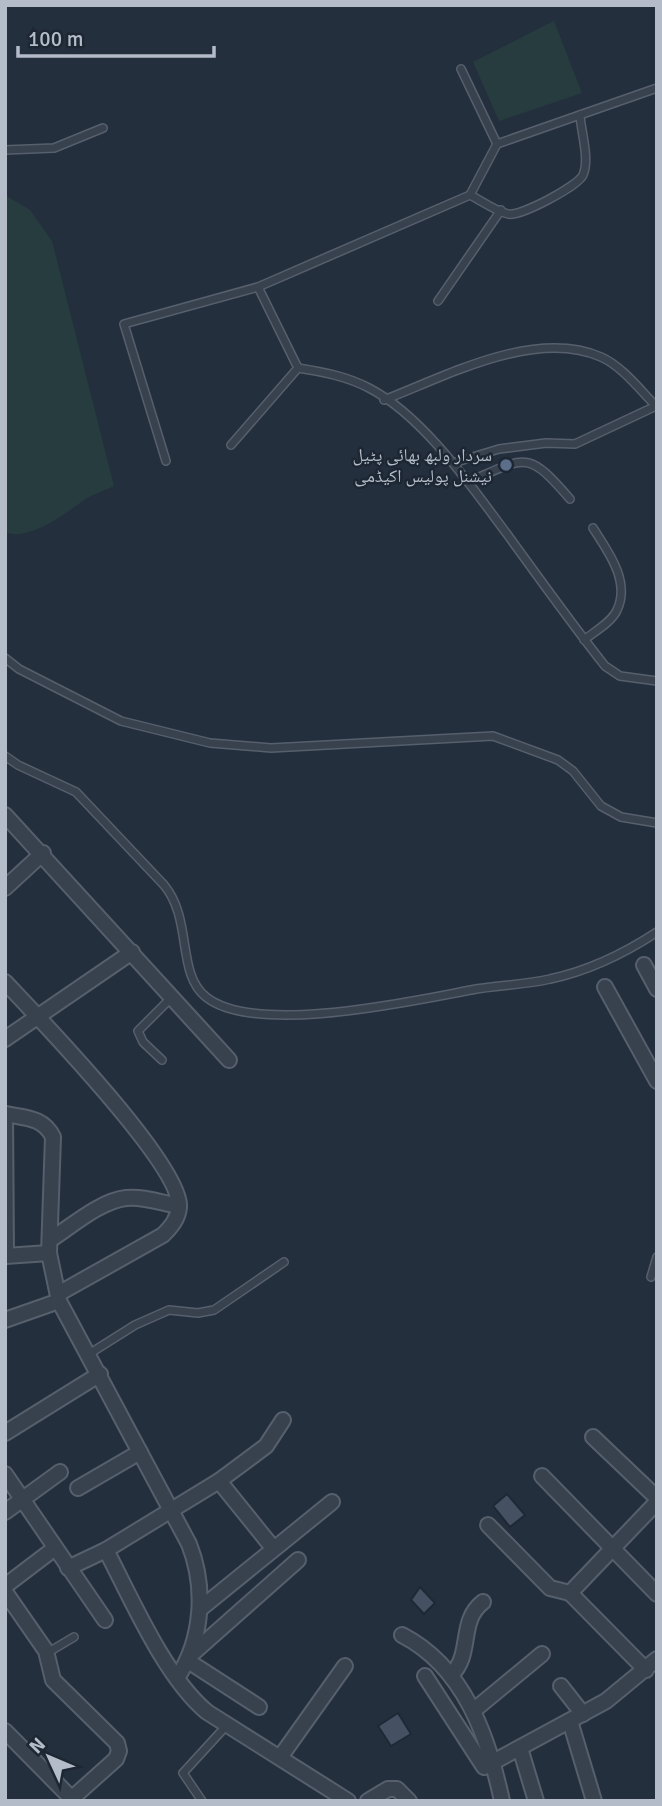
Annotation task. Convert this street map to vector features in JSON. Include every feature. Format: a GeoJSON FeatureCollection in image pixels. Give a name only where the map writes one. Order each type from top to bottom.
{"type":"FeatureCollection","features":[{"type":"Feature","properties":{"kind":"street"},"geometry":{"type":"LineString","coordinates":[[5,815],[43,853],[229,1060]]}},
{"type":"Feature","properties":{"kind":"street"},"geometry":{"type":"LineString","coordinates":[[5,888],[43,853]]}},
{"type":"Feature","properties":{"kind":"street"},"geometry":{"type":"LineString","coordinates":[[5,1039],[36,1015],[132,952]]}},
{"type":"Feature","properties":{"kind":"street"},"geometry":{"type":"LineString","coordinates":[[644,965],[657,989]]}},
{"type":"Feature","properties":{"kind":"street"},"geometry":{"type":"LineString","coordinates":[[5,982],[91,1073],[175,1187],[180,1206],[174,1223],[163,1235],[58,1297],[5,1320]]}},
{"type":"Feature","properties":{"kind":"street"},"geometry":{"type":"LineString","coordinates":[[605,987],[657,1081]]}},
{"type":"Feature","properties":{"kind":"street"},"geometry":{"type":"LineString","coordinates":[[180,1206],[139,1198],[123,1198],[105,1206],[50,1247],[6,1256],[5,1114],[37,1120],[48,1126],[53,1137],[50,1247],[58,1297],[197,1563],[200,1609],[190,1657]]}},
{"type":"Feature","properties":{"kind":"street"},"geometry":{"type":"LineString","coordinates":[[5,1433],[100,1374]]}},
{"type":"Feature","properties":{"kind":"street"},"geometry":{"type":"LineString","coordinates":[[68,1568],[171,1513],[219,1480],[266,1446],[283,1420]]}},
{"type":"Feature","properties":{"kind":"street"},"geometry":{"type":"LineString","coordinates":[[570,1593],[657,1500],[593,1437]]}},
{"type":"Feature","properties":{"kind":"street"},"geometry":{"type":"LineString","coordinates":[[78,1488],[140,1452]]}},
{"type":"Feature","properties":{"kind":"street"},"geometry":{"type":"LineString","coordinates":[[5,1513],[60,1472]]}},
{"type":"Feature","properties":{"kind":"street"},"geometry":{"type":"LineString","coordinates":[[5,1474],[105,1620]]}},
{"type":"Feature","properties":{"kind":"street"},"geometry":{"type":"LineString","coordinates":[[542,1476],[657,1594]]}},
{"type":"Feature","properties":{"kind":"street"},"geometry":{"type":"LineString","coordinates":[[219,1480],[273,1548]]}},
{"type":"Feature","properties":{"kind":"street"},"geometry":{"type":"LineString","coordinates":[[200,1609],[332,1502]]}},
{"type":"Feature","properties":{"kind":"street"},"geometry":{"type":"LineString","coordinates":[[488,1525],[550,1588],[570,1593],[646,1670]]}},
{"type":"Feature","properties":{"kind":"street"},"geometry":{"type":"LineString","coordinates":[[5,1586],[55,1548]]}},
{"type":"Feature","properties":{"kind":"street"},"geometry":{"type":"LineString","coordinates":[[106,1550],[190,1698],[348,1801]]}},
{"type":"Feature","properties":{"kind":"street"},"geometry":{"type":"LineString","coordinates":[[177,1678],[190,1657],[298,1560]]}},
{"type":"Feature","properties":{"kind":"street"},"geometry":{"type":"LineString","coordinates":[[5,1592],[47,1653],[53,1680],[117,1743],[119,1751],[116,1759],[72,1800],[5,1731]]}},
{"type":"Feature","properties":{"kind":"street"},"geometry":{"type":"LineString","coordinates":[[451,1675],[464,1661],[472,1614],[483,1602]]}},
{"type":"Feature","properties":{"kind":"street"},"geometry":{"type":"LineString","coordinates":[[402,1634],[423,1646],[451,1675],[473,1711],[494,1762],[502,1801]]}},
{"type":"Feature","properties":{"kind":"street"},"geometry":{"type":"LineString","coordinates":[[473,1711],[542,1654]]}},
{"type":"Feature","properties":{"kind":"street"},"geometry":{"type":"LineString","coordinates":[[190,1657],[259,1707]]}},
{"type":"Feature","properties":{"kind":"street"},"geometry":{"type":"LineString","coordinates":[[425,1676],[480,1765],[486,1767],[606,1701],[657,1659]]}},
{"type":"Feature","properties":{"kind":"street"},"geometry":{"type":"LineString","coordinates":[[281,1756],[345,1666]]}},
{"type":"Feature","properties":{"kind":"street"},"geometry":{"type":"LineString","coordinates":[[561,1686],[577,1717],[594,1801]]}},
{"type":"Feature","properties":{"kind":"street"},"geometry":{"type":"LineString","coordinates":[[520,1748],[536,1801]]}},
{"type":"Feature","properties":{"kind":"street"},"geometry":{"type":"LineString","coordinates":[[368,1801],[388,1789],[397,1789],[409,1801]]}},
{"type":"Feature","properties":{"kind":"lane"},"geometry":{"type":"LineString","coordinates":[[461,69],[497,144]]}},
{"type":"Feature","properties":{"kind":"lane"},"geometry":{"type":"LineString","coordinates":[[166,461],[124,324],[258,287],[470,195],[497,144],[657,88]]}},
{"type":"Feature","properties":{"kind":"lane"},"geometry":{"type":"LineString","coordinates":[[470,195],[510,215],[521,213],[574,186],[583,176],[585,165],[580,115]]}},
{"type":"Feature","properties":{"kind":"lane"},"geometry":{"type":"LineString","coordinates":[[5,150],[54,148],[103,128]]}},
{"type":"Feature","properties":{"kind":"lane"},"geometry":{"type":"LineString","coordinates":[[438,300],[501,210]]}},
{"type":"Feature","properties":{"kind":"lane"},"geometry":{"type":"LineString","coordinates":[[258,287],[298,368]]}},
{"type":"Feature","properties":{"kind":"lane"},"geometry":{"type":"LineString","coordinates":[[384,400],[503,355],[546,350],[575,351],[603,358],[656,407],[575,444],[547,443],[499,449],[453,463]]}},
{"type":"Feature","properties":{"kind":"lane"},"geometry":{"type":"LineString","coordinates":[[298,368],[333,374],[370,389],[440,448],[605,666],[620,676],[657,681]]}},
{"type":"Feature","properties":{"kind":"lane"},"geometry":{"type":"LineString","coordinates":[[231,445],[298,368]]}},
{"type":"Feature","properties":{"kind":"lane"},"geometry":{"type":"LineString","coordinates":[[468,482],[524,461],[538,464],[570,499]]}},
{"type":"Feature","properties":{"kind":"lane"},"geometry":{"type":"LineString","coordinates":[[584,640],[617,610],[621,586],[615,563],[593,528]]}},
{"type":"Feature","properties":{"kind":"lane"},"geometry":{"type":"LineString","coordinates":[[5,659],[19,669],[121,721],[210,743],[271,748],[493,736],[558,760],[573,771],[601,806],[621,817],[657,823]]}},
{"type":"Feature","properties":{"kind":"lane"},"geometry":{"type":"LineString","coordinates":[[5,756],[18,765],[76,792],[164,885],[176,900],[188,968],[195,985],[206,997],[220,1005],[285,1015],[375,1009],[474,989],[551,979],[599,964],[657,932]]}},
{"type":"Feature","properties":{"kind":"lane"},"geometry":{"type":"LineString","coordinates":[[162,1060],[143,1042],[138,1031],[172,996]]}},
{"type":"Feature","properties":{"kind":"lane"},"geometry":{"type":"LineString","coordinates":[[651,1277],[657,1258]]}},
{"type":"Feature","properties":{"kind":"lane"},"geometry":{"type":"LineString","coordinates":[[89,1354],[135,1325],[169,1310],[198,1313],[214,1310],[284,1262]]}},
{"type":"Feature","properties":{"kind":"lane"},"geometry":{"type":"LineString","coordinates":[[47,1653],[74,1636]]}},
{"type":"Feature","properties":{"kind":"lane"},"geometry":{"type":"LineString","coordinates":[[202,1801],[183,1773],[228,1724]]}},
{"type":"Feature","properties":{"kind":"green space"},"geometry":{"type":"Polygon","coordinates":[[[554,21],[582,93],[499,121],[473,62],[554,21]]]}},
{"type":"Feature","properties":{"kind":"green space"},"geometry":{"type":"Polygon","coordinates":[[[5,195],[30,210],[52,241],[114,486],[87,498],[47,525],[15,534],[5,532],[5,195]]]}},
{"type":"Feature","properties":{"kind":"building"},"geometry":{"type":"Polygon","coordinates":[[[507,1494],[525,1515],[510,1527],[493,1506],[507,1494]]]}},
{"type":"Feature","properties":{"kind":"building"},"geometry":{"type":"Polygon","coordinates":[[[420,1587],[435,1603],[424,1614],[411,1600],[420,1587]]]}},
{"type":"Feature","properties":{"kind":"building"},"geometry":{"type":"Polygon","coordinates":[[[398,1713],[411,1734],[391,1746],[378,1726],[398,1713]]]}},
{"type":"Feature","properties":{"kind":"place","name":"سردار ولبھ بھائی پٹیل نیشنل پولیس اکیڈمی"},"geometry":{"type":"Point","coordinates":[506,465]}}]}
